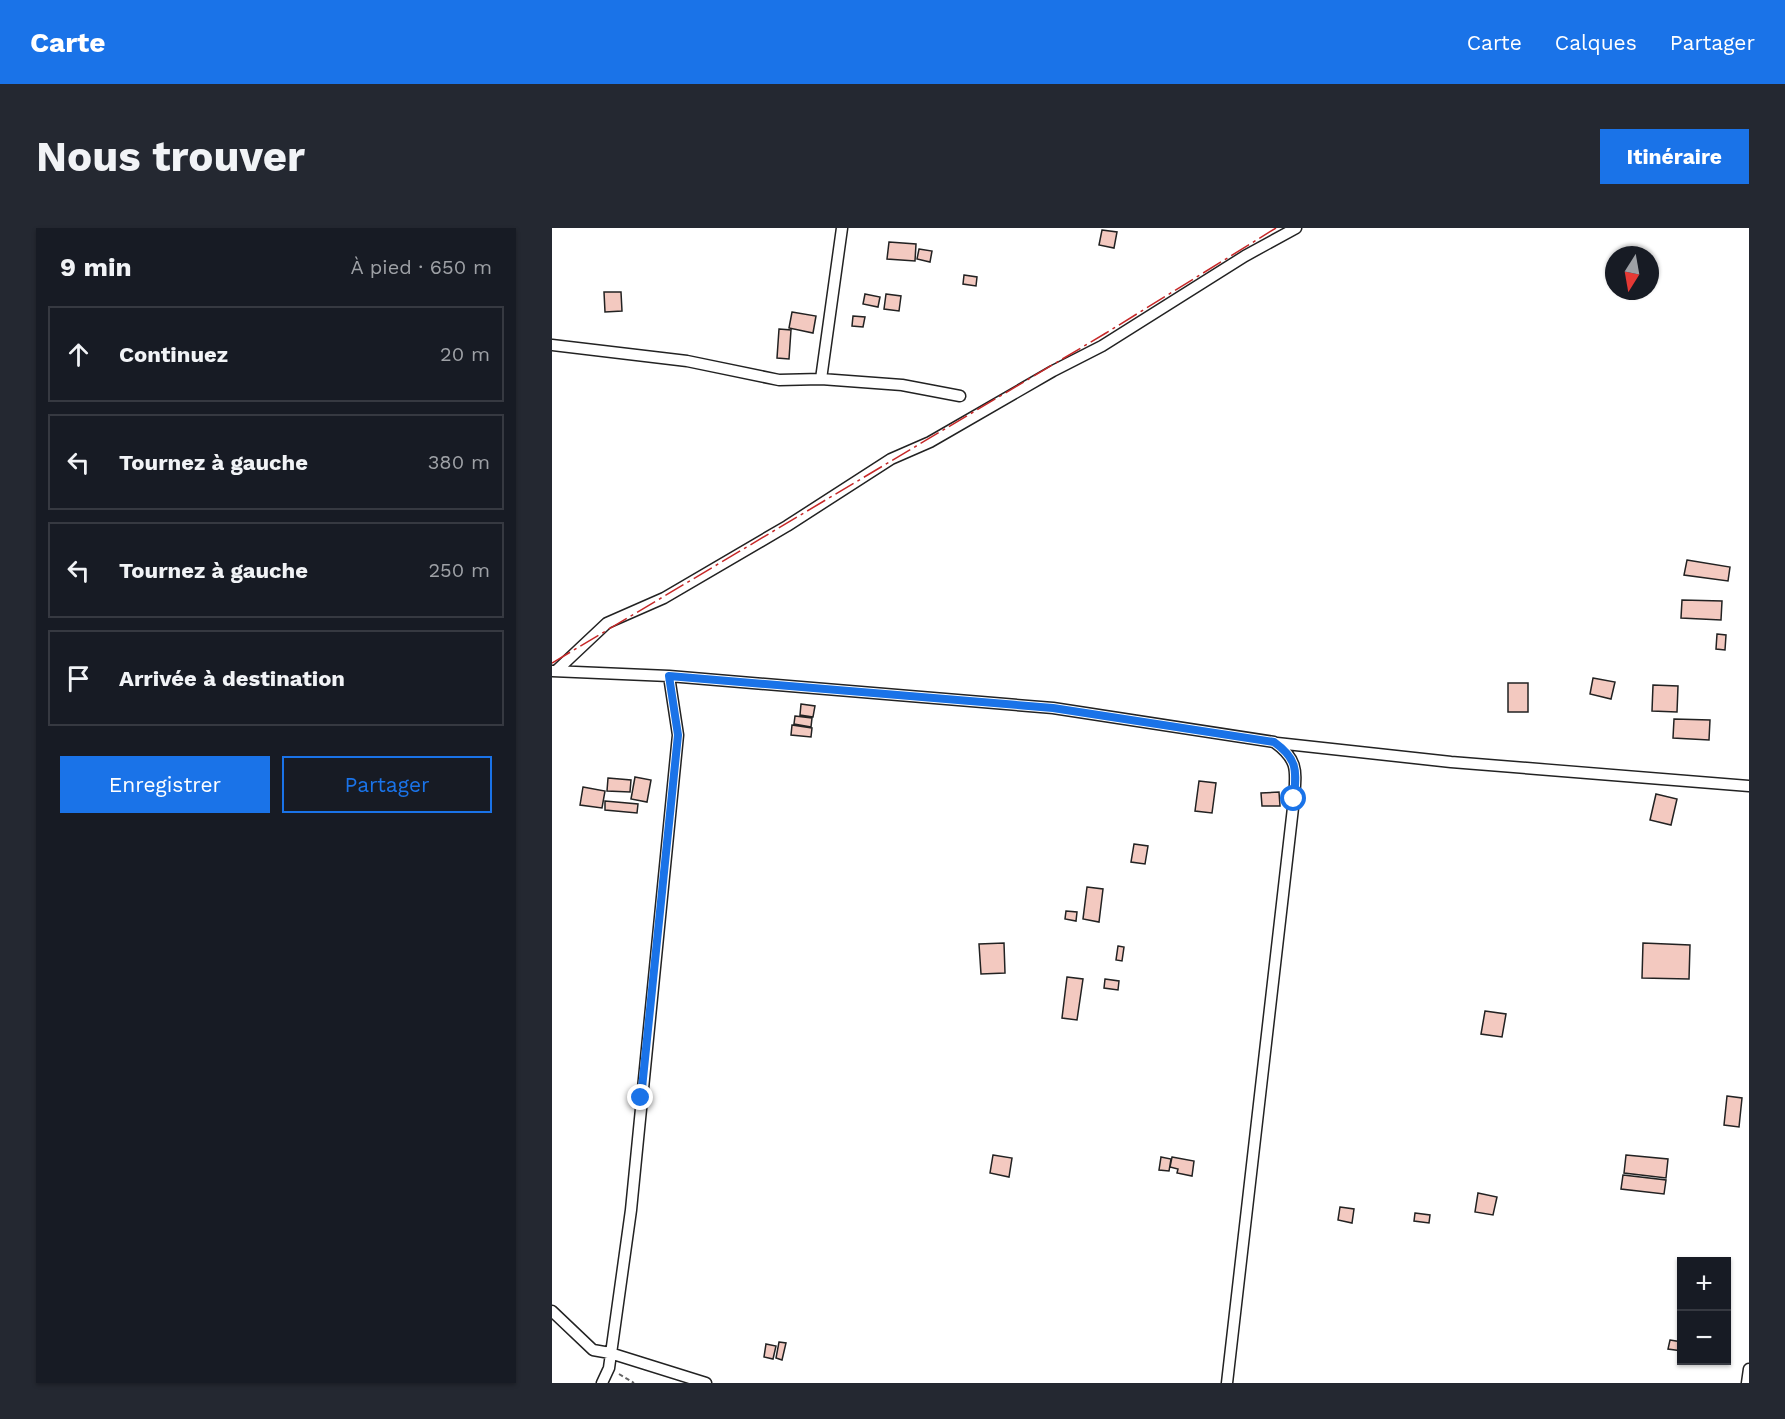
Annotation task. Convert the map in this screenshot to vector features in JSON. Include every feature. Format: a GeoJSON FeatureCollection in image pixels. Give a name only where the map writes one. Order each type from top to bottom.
{"type":"FeatureCollection","features":[{"type":"Feature","properties":{"kind":"street"},"geometry":{"type":"LineString","coordinates":[[821,379],[842,228]]}},
{"type":"Feature","properties":{"kind":"street"},"geometry":{"type":"LineString","coordinates":[[554,671],[607,623],[664,598],[787,526],[891,459],[930,442],[1013,393],[1102,346],[1245,256],[1296,228]]}},
{"type":"Feature","properties":{"kind":"street"},"geometry":{"type":"LineString","coordinates":[[552,345],[687,361],[779,380],[821,379],[902,385],[960,396]]}},
{"type":"Feature","properties":{"kind":"street"},"geometry":{"type":"LineString","coordinates":[[554,671],[669,676],[1053,708],[1274,742],[1451,762],[1749,786]]}},
{"type":"Feature","properties":{"kind":"street"},"geometry":{"type":"LineString","coordinates":[[602,1383],[609,1368],[631,1210],[678,735],[669,676]]}},
{"type":"Feature","properties":{"kind":"street"},"geometry":{"type":"LineString","coordinates":[[1227,1383],[1294,799],[1296,767],[1287,751],[1274,742]]}},
{"type":"Feature","properties":{"kind":"street"},"geometry":{"type":"LineString","coordinates":[[552,1311],[609,1368]]}},
{"type":"Feature","properties":{"kind":"street"},"geometry":{"type":"LineString","coordinates":[[593,1350],[610,1353],[706,1383]]}},
{"type":"Feature","properties":{"kind":"street"},"geometry":{"type":"LineString","coordinates":[[1747,1383],[1749,1370]]}},
{"type":"Feature","properties":{"kind":"path"},"geometry":{"type":"LineString","coordinates":[[609,1368],[634,1383]]}},
{"type":"Feature","properties":{"kind":"building"},"geometry":{"type":"Polygon","coordinates":[[[1102,230],[1117,232],[1114,248],[1099,245],[1102,230]]]}},
{"type":"Feature","properties":{"kind":"building"},"geometry":{"type":"Polygon","coordinates":[[[889,242],[916,244],[915,261],[887,259],[889,242]]]}},
{"type":"Feature","properties":{"kind":"building"},"geometry":{"type":"Polygon","coordinates":[[[919,249],[932,251],[930,262],[917,259],[919,249]]]}},
{"type":"Feature","properties":{"kind":"building"},"geometry":{"type":"Polygon","coordinates":[[[964,275],[977,277],[976,286],[963,284],[964,275]]]}},
{"type":"Feature","properties":{"kind":"building"},"geometry":{"type":"Polygon","coordinates":[[[604,292],[621,292],[622,311],[605,312],[604,292]]]}},
{"type":"Feature","properties":{"kind":"building"},"geometry":{"type":"Polygon","coordinates":[[[865,294],[880,297],[878,307],[863,304],[865,294]]]}},
{"type":"Feature","properties":{"kind":"building"},"geometry":{"type":"Polygon","coordinates":[[[886,294],[901,296],[899,311],[884,309],[886,294]]]}},
{"type":"Feature","properties":{"kind":"building"},"geometry":{"type":"Polygon","coordinates":[[[792,312],[816,316],[813,333],[789,328],[792,312]]]}},
{"type":"Feature","properties":{"kind":"building"},"geometry":{"type":"Polygon","coordinates":[[[853,316],[865,317],[863,327],[852,326],[853,316]]]}},
{"type":"Feature","properties":{"kind":"building"},"geometry":{"type":"Polygon","coordinates":[[[779,329],[791,330],[789,359],[777,358],[779,329]]]}},
{"type":"Feature","properties":{"kind":"building"},"geometry":{"type":"Polygon","coordinates":[[[1687,560],[1730,567],[1728,581],[1684,575],[1687,560]]]}},
{"type":"Feature","properties":{"kind":"building"},"geometry":{"type":"Polygon","coordinates":[[[1682,600],[1722,601],[1721,620],[1681,618],[1682,600]]]}},
{"type":"Feature","properties":{"kind":"building"},"geometry":{"type":"Polygon","coordinates":[[[1717,634],[1726,635],[1725,650],[1716,649],[1717,634]]]}},
{"type":"Feature","properties":{"kind":"building"},"geometry":{"type":"Polygon","coordinates":[[[1593,678],[1615,682],[1611,699],[1590,694],[1593,678]]]}},
{"type":"Feature","properties":{"kind":"building"},"geometry":{"type":"Polygon","coordinates":[[[1508,683],[1528,683],[1528,712],[1508,712],[1508,683]]]}},
{"type":"Feature","properties":{"kind":"building"},"geometry":{"type":"Polygon","coordinates":[[[1653,685],[1678,686],[1677,712],[1652,711],[1653,685]]]}},
{"type":"Feature","properties":{"kind":"building"},"geometry":{"type":"Polygon","coordinates":[[[801,704],[815,706],[813,717],[800,715],[801,704]]]}},
{"type":"Feature","properties":{"kind":"building"},"geometry":{"type":"Polygon","coordinates":[[[795,716],[812,718],[811,727],[794,724],[795,716]]]}},
{"type":"Feature","properties":{"kind":"building"},"geometry":{"type":"Polygon","coordinates":[[[1674,719],[1710,720],[1709,740],[1673,738],[1674,719]]]}},
{"type":"Feature","properties":{"kind":"building"},"geometry":{"type":"Polygon","coordinates":[[[792,725],[812,728],[811,737],[791,735],[792,725]]]}},
{"type":"Feature","properties":{"kind":"building"},"geometry":{"type":"Polygon","coordinates":[[[635,777],[651,780],[647,802],[631,799],[635,777]]]}},
{"type":"Feature","properties":{"kind":"building"},"geometry":{"type":"Polygon","coordinates":[[[608,778],[631,780],[630,792],[607,791],[608,778]]]}},
{"type":"Feature","properties":{"kind":"building"},"geometry":{"type":"Polygon","coordinates":[[[1199,781],[1216,783],[1212,813],[1195,811],[1199,781]]]}},
{"type":"Feature","properties":{"kind":"building"},"geometry":{"type":"Polygon","coordinates":[[[583,787],[605,791],[602,808],[580,805],[583,787]]]}},
{"type":"Feature","properties":{"kind":"building"},"geometry":{"type":"Polygon","coordinates":[[[1279,792],[1280,806],[1262,806],[1261,793],[1279,792]]]}},
{"type":"Feature","properties":{"kind":"building"},"geometry":{"type":"Polygon","coordinates":[[[1656,794],[1677,799],[1671,825],[1650,820],[1656,794]]]}},
{"type":"Feature","properties":{"kind":"building"},"geometry":{"type":"Polygon","coordinates":[[[605,801],[638,804],[637,813],[605,810],[605,801]]]}},
{"type":"Feature","properties":{"kind":"building"},"geometry":{"type":"Polygon","coordinates":[[[1134,844],[1148,846],[1145,864],[1131,862],[1134,844]]]}},
{"type":"Feature","properties":{"kind":"building"},"geometry":{"type":"Polygon","coordinates":[[[1087,887],[1103,889],[1099,922],[1083,919],[1087,887]]]}},
{"type":"Feature","properties":{"kind":"building"},"geometry":{"type":"Polygon","coordinates":[[[1066,911],[1077,912],[1076,921],[1065,919],[1066,911]]]}},
{"type":"Feature","properties":{"kind":"building"},"geometry":{"type":"Polygon","coordinates":[[[1004,943],[1005,973],[981,974],[979,944],[1004,943]]]}},
{"type":"Feature","properties":{"kind":"building"},"geometry":{"type":"Polygon","coordinates":[[[1643,943],[1690,945],[1689,979],[1642,978],[1643,943]]]}},
{"type":"Feature","properties":{"kind":"building"},"geometry":{"type":"Polygon","coordinates":[[[1118,946],[1124,947],[1122,961],[1116,960],[1118,946]]]}},
{"type":"Feature","properties":{"kind":"building"},"geometry":{"type":"Polygon","coordinates":[[[1067,977],[1083,979],[1077,1020],[1062,1018],[1067,977]]]}},
{"type":"Feature","properties":{"kind":"building"},"geometry":{"type":"Polygon","coordinates":[[[1105,979],[1119,981],[1118,990],[1104,988],[1105,979]]]}},
{"type":"Feature","properties":{"kind":"building"},"geometry":{"type":"Polygon","coordinates":[[[1485,1011],[1506,1014],[1502,1037],[1481,1034],[1485,1011]]]}},
{"type":"Feature","properties":{"kind":"building"},"geometry":{"type":"Polygon","coordinates":[[[1727,1096],[1742,1098],[1739,1127],[1724,1125],[1727,1096]]]}},
{"type":"Feature","properties":{"kind":"building"},"geometry":{"type":"Polygon","coordinates":[[[993,1155],[1012,1158],[1009,1177],[990,1173],[993,1155]]]}},
{"type":"Feature","properties":{"kind":"building"},"geometry":{"type":"Polygon","coordinates":[[[1626,1155],[1668,1159],[1666,1178],[1624,1173],[1626,1155]]]}},
{"type":"Feature","properties":{"kind":"building"},"geometry":{"type":"Polygon","coordinates":[[[1161,1157],[1171,1159],[1169,1171],[1159,1170],[1161,1157]]]}},
{"type":"Feature","properties":{"kind":"building"},"geometry":{"type":"Polygon","coordinates":[[[1172,1157],[1194,1161],[1192,1176],[1177,1173],[1178,1169],[1170,1167],[1172,1157]]]}},
{"type":"Feature","properties":{"kind":"building"},"geometry":{"type":"Polygon","coordinates":[[[1623,1175],[1666,1180],[1664,1194],[1621,1189],[1623,1175]]]}},
{"type":"Feature","properties":{"kind":"building"},"geometry":{"type":"Polygon","coordinates":[[[1478,1193],[1497,1197],[1493,1215],[1475,1212],[1478,1193]]]}},
{"type":"Feature","properties":{"kind":"building"},"geometry":{"type":"Polygon","coordinates":[[[1340,1207],[1354,1209],[1352,1223],[1338,1220],[1340,1207]]]}},
{"type":"Feature","properties":{"kind":"building"},"geometry":{"type":"Polygon","coordinates":[[[1415,1213],[1430,1215],[1429,1223],[1414,1221],[1415,1213]]]}},
{"type":"Feature","properties":{"kind":"building"},"geometry":{"type":"Polygon","coordinates":[[[1670,1340],[1677,1341],[1677,1350],[1668,1349],[1670,1340]]]}},
{"type":"Feature","properties":{"kind":"building"},"geometry":{"type":"Polygon","coordinates":[[[779,1342],[786,1343],[782,1360],[776,1358],[779,1342]]]}},
{"type":"Feature","properties":{"kind":"building"},"geometry":{"type":"Polygon","coordinates":[[[766,1344],[776,1346],[773,1359],[764,1357],[766,1344]]]}},
{"type":"Feature","properties":{"kind":"power"},"geometry":{"type":"LineString","coordinates":[[552,663],[1106,333],[1276,228]]}},
{"type":"Feature","properties":{"kind":"route"},"geometry":{"type":"LineString","coordinates":[[641,1098],[678,735],[669,676],[1053,708],[1274,742],[1287,751],[1296,767],[1294,799]]}}]}
